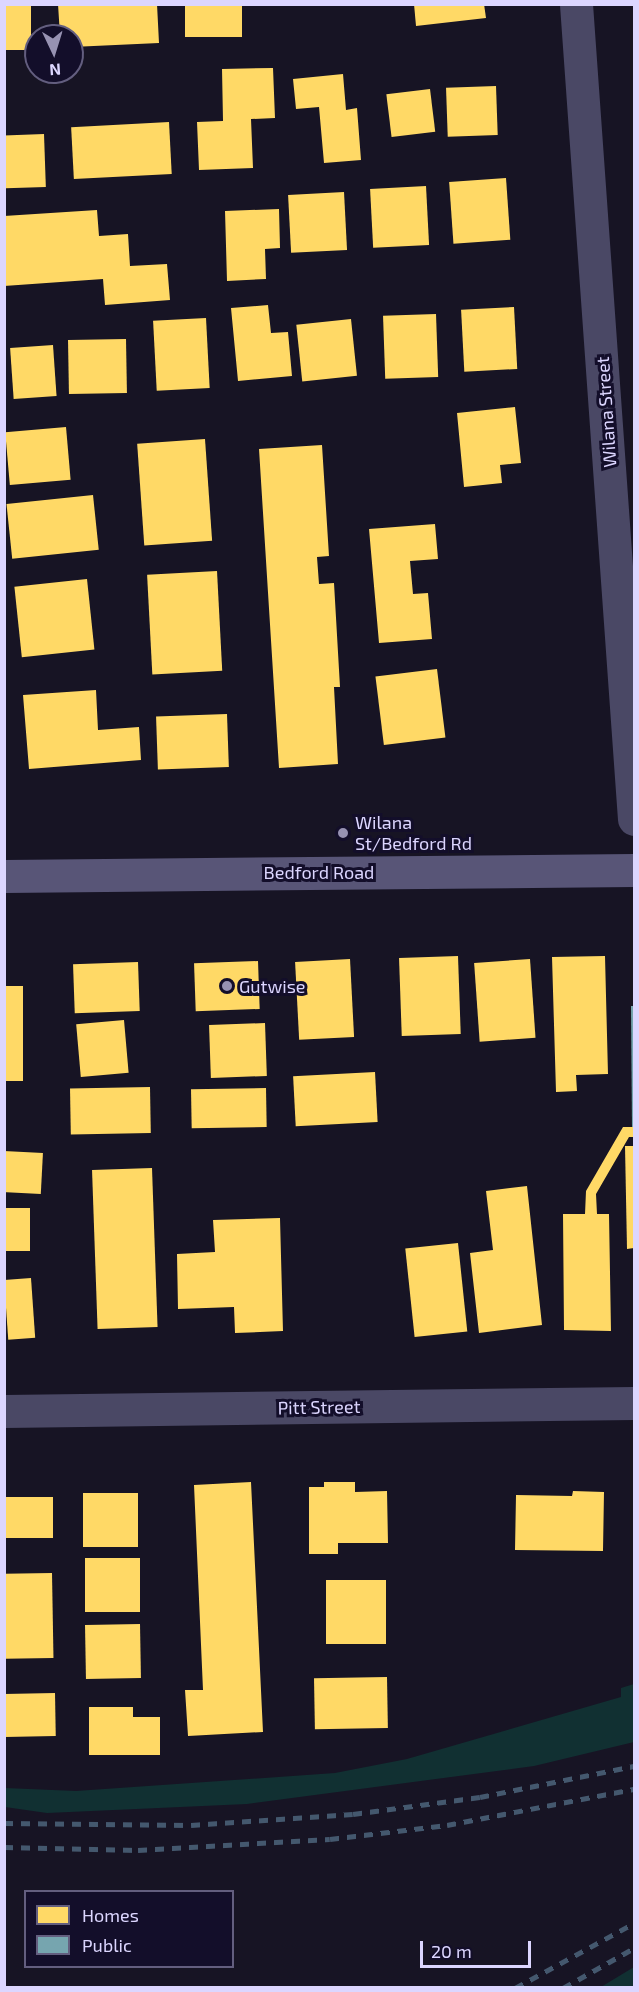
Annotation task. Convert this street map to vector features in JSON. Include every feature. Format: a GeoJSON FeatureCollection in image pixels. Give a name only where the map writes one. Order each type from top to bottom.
{"type":"FeatureCollection","features":[{"type":"Feature","properties":{"kind":"main road","name":"Bedford Road"},"geometry":{"type":"LineString","coordinates":[[4,876],[634,870]]}},
{"type":"Feature","properties":{"kind":"street","name":"Wilana Street"},"geometry":{"type":"LineString","coordinates":[[576,4],[634,819]]}},
{"type":"Feature","properties":{"kind":"street","name":"Pitt Street"},"geometry":{"type":"LineString","coordinates":[[4,1411],[634,1403]]}},
{"type":"Feature","properties":{"kind":"green space"},"geometry":{"type":"Polygon","coordinates":[[[634,1684],[634,1742],[534,1766],[247,1804],[47,1813],[5,1807],[5,1788],[76,1791],[335,1773],[407,1759],[621,1697],[621,1688],[634,1684]]]}},
{"type":"Feature","properties":{"kind":"green space"},"geometry":{"type":"Polygon","coordinates":[[[634,1967],[634,1987],[601,1987],[634,1967]]]}},
{"type":"Feature","properties":{"kind":"building: Homes"},"geometry":{"type":"Polygon","coordinates":[[[4,4],[31,4],[31,24],[24,24],[24,50],[4,50],[4,4]]]}},
{"type":"Feature","properties":{"kind":"building: Homes"},"geometry":{"type":"Polygon","coordinates":[[[58,4],[157,4],[159,43],[84,46],[84,24],[59,24],[58,4]]]}},
{"type":"Feature","properties":{"kind":"building: Homes"},"geometry":{"type":"Polygon","coordinates":[[[185,4],[242,4],[242,37],[185,37],[185,4]]]}},
{"type":"Feature","properties":{"kind":"building: Homes"},"geometry":{"type":"Polygon","coordinates":[[[414,4],[484,4],[486,18],[416,26],[414,4]]]}},
{"type":"Feature","properties":{"kind":"building: Homes"},"geometry":{"type":"Polygon","coordinates":[[[273,68],[275,118],[251,119],[253,168],[199,170],[197,122],[223,121],[222,69],[273,68]]]}},
{"type":"Feature","properties":{"kind":"building: Homes"},"geometry":{"type":"Polygon","coordinates":[[[343,74],[346,110],[357,108],[361,160],[324,163],[319,107],[296,109],[293,79],[343,74]]]}},
{"type":"Feature","properties":{"kind":"building: Homes"},"geometry":{"type":"Polygon","coordinates":[[[496,86],[498,135],[448,137],[446,88],[496,86]]]}},
{"type":"Feature","properties":{"kind":"building: Homes"},"geometry":{"type":"Polygon","coordinates":[[[430,89],[435,132],[392,137],[386,94],[430,89]]]}},
{"type":"Feature","properties":{"kind":"building: Homes"},"geometry":{"type":"Polygon","coordinates":[[[169,122],[172,174],[74,179],[71,127],[169,122]]]}},
{"type":"Feature","properties":{"kind":"building: Homes"},"geometry":{"type":"Polygon","coordinates":[[[44,134],[46,187],[6,188],[4,135],[44,134]]]}},
{"type":"Feature","properties":{"kind":"building: Homes"},"geometry":{"type":"Polygon","coordinates":[[[506,178],[510,240],[453,244],[449,182],[506,178]]]}},
{"type":"Feature","properties":{"kind":"building: Homes"},"geometry":{"type":"Polygon","coordinates":[[[426,186],[429,245],[373,248],[370,189],[426,186]]]}},
{"type":"Feature","properties":{"kind":"building: Homes"},"geometry":{"type":"Polygon","coordinates":[[[344,192],[347,250],[291,253],[288,195],[344,192]]]}},
{"type":"Feature","properties":{"kind":"building: Homes"},"geometry":{"type":"Polygon","coordinates":[[[279,209],[280,248],[265,249],[266,279],[227,281],[225,211],[279,209]]]}},
{"type":"Feature","properties":{"kind":"building: Homes"},"geometry":{"type":"Polygon","coordinates":[[[97,210],[99,236],[128,234],[130,266],[167,264],[170,300],[105,305],[103,279],[4,286],[4,216],[97,210]]]}},
{"type":"Feature","properties":{"kind":"building: Homes"},"geometry":{"type":"Polygon","coordinates":[[[268,305],[271,333],[288,332],[292,376],[238,381],[231,308],[268,305]]]}},
{"type":"Feature","properties":{"kind":"building: Homes"},"geometry":{"type":"Polygon","coordinates":[[[514,307],[517,369],[464,372],[461,310],[514,307]]]}},
{"type":"Feature","properties":{"kind":"building: Homes"},"geometry":{"type":"Polygon","coordinates":[[[436,314],[438,377],[385,379],[383,316],[436,314]]]}},
{"type":"Feature","properties":{"kind":"building: Homes"},"geometry":{"type":"Polygon","coordinates":[[[206,318],[210,388],[157,391],[153,321],[206,318]]]}},
{"type":"Feature","properties":{"kind":"building: Homes"},"geometry":{"type":"Polygon","coordinates":[[[351,319],[357,376],[302,381],[296,325],[351,319]]]}},
{"type":"Feature","properties":{"kind":"building: Homes"},"geometry":{"type":"Polygon","coordinates":[[[126,339],[127,393],[69,394],[68,340],[126,339]]]}},
{"type":"Feature","properties":{"kind":"building: Homes"},"geometry":{"type":"Polygon","coordinates":[[[53,345],[57,396],[14,399],[10,348],[53,345]]]}},
{"type":"Feature","properties":{"kind":"building: Homes"},"geometry":{"type":"Polygon","coordinates":[[[515,407],[521,463],[500,465],[502,483],[464,487],[457,413],[515,407]]]}},
{"type":"Feature","properties":{"kind":"building: Homes"},"geometry":{"type":"Polygon","coordinates":[[[66,427],[71,480],[10,485],[5,432],[66,427]]]}},
{"type":"Feature","properties":{"kind":"building: Homes"},"geometry":{"type":"Polygon","coordinates":[[[205,439],[212,541],[144,545],[137,444],[205,439]]]}},
{"type":"Feature","properties":{"kind":"building: Homes"},"geometry":{"type":"Polygon","coordinates":[[[322,445],[329,556],[317,557],[319,584],[334,583],[340,687],[334,687],[338,764],[279,768],[259,449],[322,445]]]}},
{"type":"Feature","properties":{"kind":"building: Homes"},"geometry":{"type":"Polygon","coordinates":[[[93,495],[99,550],[12,559],[6,504],[93,495]]]}},
{"type":"Feature","properties":{"kind":"building: Homes"},"geometry":{"type":"Polygon","coordinates":[[[435,524],[438,559],[410,561],[413,594],[428,593],[432,639],[379,643],[369,529],[435,524]]]}},
{"type":"Feature","properties":{"kind":"building: Homes"},"geometry":{"type":"Polygon","coordinates":[[[217,571],[222,671],[152,675],[147,575],[217,571]]]}},
{"type":"Feature","properties":{"kind":"building: Homes"},"geometry":{"type":"Polygon","coordinates":[[[87,579],[94,650],[22,657],[14,587],[87,579]]]}},
{"type":"Feature","properties":{"kind":"building: Homes"},"geometry":{"type":"Polygon","coordinates":[[[437,669],[445,737],[384,745],[375,677],[437,669]]]}},
{"type":"Feature","properties":{"kind":"building: Homes"},"geometry":{"type":"Polygon","coordinates":[[[96,690],[98,730],[139,727],[141,760],[29,769],[23,695],[96,690]]]}},
{"type":"Feature","properties":{"kind":"building: Homes"},"geometry":{"type":"Polygon","coordinates":[[[227,714],[229,767],[158,769],[156,716],[227,714]]]}},
{"type":"Feature","properties":{"kind":"building: Homes"},"geometry":{"type":"Polygon","coordinates":[[[458,956],[461,1034],[402,1036],[399,958],[458,956]]]}},
{"type":"Feature","properties":{"kind":"building: Homes"},"geometry":{"type":"Polygon","coordinates":[[[605,956],[608,1074],[576,1075],[577,1091],[556,1092],[552,957],[605,956]]]}},
{"type":"Feature","properties":{"kind":"building: Homes"},"geometry":{"type":"Polygon","coordinates":[[[350,959],[354,1037],[299,1040],[295,962],[350,959]]]}},
{"type":"Feature","properties":{"kind":"building: Homes"},"geometry":{"type":"Polygon","coordinates":[[[530,959],[536,1038],[480,1042],[474,963],[530,959]]]}},
{"type":"Feature","properties":{"kind":"building: Homes","name":"Gutwise"},"geometry":{"type":"Polygon","coordinates":[[[258,961],[260,1009],[196,1011],[194,963],[258,961]]]}},
{"type":"Feature","properties":{"kind":"building: Homes"},"geometry":{"type":"Polygon","coordinates":[[[138,962],[140,1011],[75,1013],[73,964],[138,962]]]}},
{"type":"Feature","properties":{"kind":"building: Homes"},"geometry":{"type":"Polygon","coordinates":[[[4,986],[23,986],[23,1081],[4,1081],[4,986]]]}},
{"type":"Feature","properties":{"kind":"building: Homes"},"geometry":{"type":"Polygon","coordinates":[[[124,1020],[129,1073],[81,1077],[76,1024],[124,1020]]]}},
{"type":"Feature","properties":{"kind":"building: Homes"},"geometry":{"type":"Polygon","coordinates":[[[265,1023],[267,1076],[211,1078],[209,1025],[265,1023]]]}},
{"type":"Feature","properties":{"kind":"building: Homes"},"geometry":{"type":"Polygon","coordinates":[[[375,1072],[378,1122],[296,1126],[293,1076],[375,1072]]]}},
{"type":"Feature","properties":{"kind":"building: Homes"},"geometry":{"type":"Polygon","coordinates":[[[150,1087],[151,1133],[71,1134],[70,1088],[150,1087]]]}},
{"type":"Feature","properties":{"kind":"building: Homes"},"geometry":{"type":"Polygon","coordinates":[[[266,1088],[267,1127],[192,1128],[191,1089],[266,1088]]]}},
{"type":"Feature","properties":{"kind":"building: Homes"},"geometry":{"type":"Polygon","coordinates":[[[623,1127],[634,1127],[634,1137],[629,1137],[596,1194],[597,1214],[609,1214],[611,1331],[564,1330],[563,1214],[585,1214],[586,1191],[623,1127]]]}},
{"type":"Feature","properties":{"kind":"building: Homes"},"geometry":{"type":"Polygon","coordinates":[[[625,1146],[634,1146],[634,1248],[627,1249],[625,1146]]]}},
{"type":"Feature","properties":{"kind":"building: Homes"},"geometry":{"type":"Polygon","coordinates":[[[4,1151],[43,1153],[41,1194],[4,1192],[4,1151]]]}},
{"type":"Feature","properties":{"kind":"building: Homes"},"geometry":{"type":"Polygon","coordinates":[[[152,1168],[158,1327],[98,1329],[92,1170],[152,1168]]]}},
{"type":"Feature","properties":{"kind":"building: Homes"},"geometry":{"type":"Polygon","coordinates":[[[527,1186],[542,1325],[479,1333],[470,1253],[493,1250],[486,1191],[527,1186]]]}},
{"type":"Feature","properties":{"kind":"building: Homes"},"geometry":{"type":"Polygon","coordinates":[[[4,1208],[30,1208],[30,1251],[4,1251],[4,1208]]]}},
{"type":"Feature","properties":{"kind":"building: Homes"},"geometry":{"type":"Polygon","coordinates":[[[280,1218],[283,1331],[235,1333],[234,1307],[178,1309],[177,1254],[215,1252],[213,1220],[280,1218]]]}},
{"type":"Feature","properties":{"kind":"building: Homes"},"geometry":{"type":"Polygon","coordinates":[[[458,1243],[467,1332],[415,1337],[405,1249],[458,1243]]]}},
{"type":"Feature","properties":{"kind":"building: Homes"},"geometry":{"type":"Polygon","coordinates":[[[31,1278],[35,1338],[8,1340],[4,1280],[31,1278]]]}},
{"type":"Feature","properties":{"kind":"building: Homes"},"geometry":{"type":"Polygon","coordinates":[[[251,1482],[263,1732],[188,1736],[185,1690],[203,1690],[194,1485],[251,1482]]]}},
{"type":"Feature","properties":{"kind":"building: Homes"},"geometry":{"type":"Polygon","coordinates":[[[324,1482],[355,1482],[355,1492],[387,1491],[388,1543],[338,1543],[338,1554],[309,1554],[309,1487],[324,1487],[324,1482]]]}},
{"type":"Feature","properties":{"kind":"building: Homes"},"geometry":{"type":"Polygon","coordinates":[[[573,1491],[604,1492],[603,1551],[515,1550],[516,1495],[572,1496],[573,1491]]]}},
{"type":"Feature","properties":{"kind":"building: Homes"},"geometry":{"type":"Polygon","coordinates":[[[83,1493],[138,1493],[138,1547],[83,1547],[83,1493]]]}},
{"type":"Feature","properties":{"kind":"building: Homes"},"geometry":{"type":"Polygon","coordinates":[[[4,1497],[53,1497],[53,1538],[4,1538],[4,1497]]]}},
{"type":"Feature","properties":{"kind":"building: Homes"},"geometry":{"type":"Polygon","coordinates":[[[85,1558],[140,1558],[140,1612],[85,1612],[85,1558]]]}},
{"type":"Feature","properties":{"kind":"building: Homes"},"geometry":{"type":"Polygon","coordinates":[[[52,1573],[53,1658],[5,1659],[4,1574],[52,1573]]]}},
{"type":"Feature","properties":{"kind":"building: Homes"},"geometry":{"type":"Polygon","coordinates":[[[326,1580],[386,1580],[386,1644],[326,1644],[326,1580]]]}},
{"type":"Feature","properties":{"kind":"building: Homes"},"geometry":{"type":"Polygon","coordinates":[[[140,1624],[141,1678],[86,1679],[85,1625],[140,1624]]]}},
{"type":"Feature","properties":{"kind":"building: Homes"},"geometry":{"type":"Polygon","coordinates":[[[387,1677],[388,1728],[315,1729],[314,1678],[387,1677]]]}},
{"type":"Feature","properties":{"kind":"building: Homes"},"geometry":{"type":"Polygon","coordinates":[[[55,1693],[56,1736],[5,1737],[4,1694],[55,1693]]]}},
{"type":"Feature","properties":{"kind":"building: Homes"},"geometry":{"type":"Polygon","coordinates":[[[89,1707],[133,1707],[133,1717],[160,1717],[160,1755],[89,1755],[89,1707]]]}},
{"type":"Feature","properties":{"kind":"building: Public"},"geometry":{"type":"Polygon","coordinates":[[[631,1006],[634,1006],[634,1127],[632,1127],[631,1006]]]}},
{"type":"Feature","properties":{"kind":"railway"},"geometry":{"type":"LineString","coordinates":[[4,1823],[191,1825],[353,1814],[480,1797],[634,1766]]}},
{"type":"Feature","properties":{"kind":"railway"},"geometry":{"type":"LineString","coordinates":[[4,1847],[138,1850],[330,1839],[447,1825],[634,1789]]}},
{"type":"Feature","properties":{"kind":"railway"},"geometry":{"type":"LineString","coordinates":[[515,1988],[634,1923]]}},
{"type":"Feature","properties":{"kind":"railway"},"geometry":{"type":"LineString","coordinates":[[563,1988],[634,1948]]}},
{"type":"Feature","properties":{"kind":"place","name":"Wilana St/Bedford Rd"},"geometry":{"type":"Point","coordinates":[343,833]}},
{"type":"Feature","properties":{"kind":"place","name":"Gutwise"},"geometry":{"type":"Point","coordinates":[227,986]}}]}
